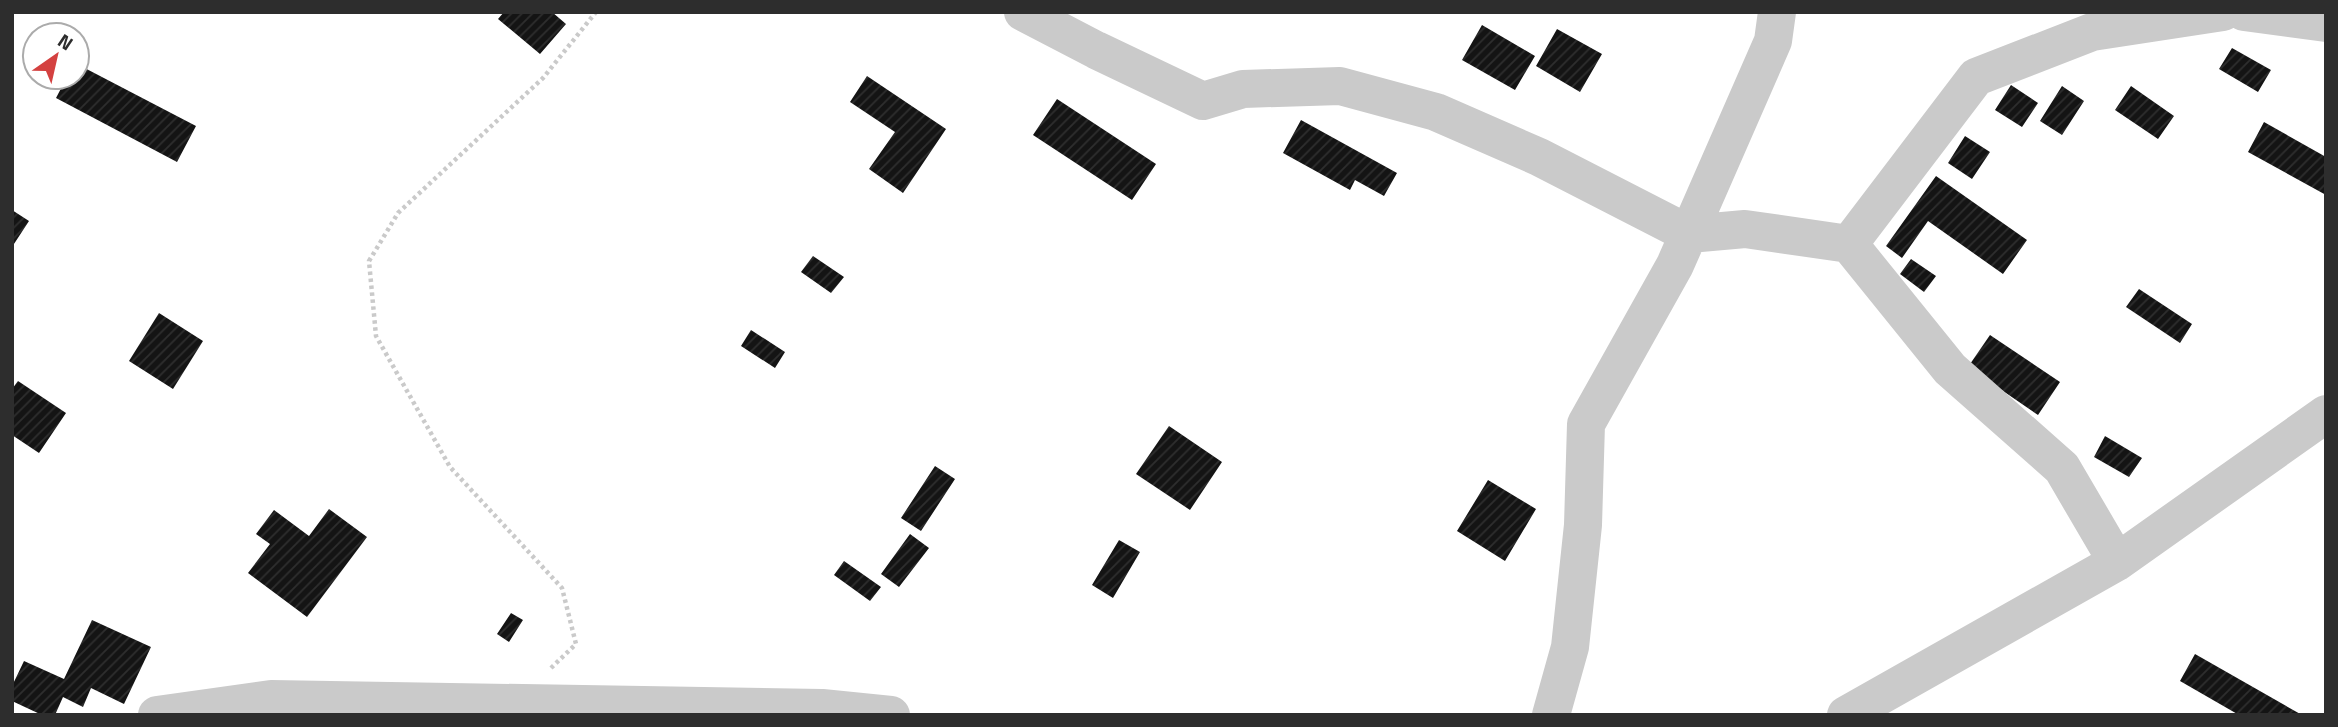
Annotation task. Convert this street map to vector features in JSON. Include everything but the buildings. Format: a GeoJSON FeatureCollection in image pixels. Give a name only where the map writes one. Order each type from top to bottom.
{"type":"FeatureCollection","features":[{"type":"Feature","properties":{"kind":"street"},"geometry":{"type":"LineString","coordinates":[[1023,12],[1203,101],[1243,89],[1340,86],[1436,112],[1539,157],[1689,234],[1745,229],[1849,244],[1950,369],[2062,468],[2116,562]]}},
{"type":"Feature","properties":{"kind":"street"},"geometry":{"type":"LineString","coordinates":[[1551,715],[1570,647],[1583,525],[1586,424],[1675,265],[1773,41],[1777,12]]}},
{"type":"Feature","properties":{"kind":"street"},"geometry":{"type":"LineString","coordinates":[[1849,244],[1976,77],[2092,32],[2223,12]]}},
{"type":"Feature","properties":{"kind":"street"},"geometry":{"type":"LineString","coordinates":[[2244,12],[2326,23]]}},
{"type":"Feature","properties":{"kind":"street"},"geometry":{"type":"LineString","coordinates":[[1846,715],[2116,562],[2326,414]]}},
{"type":"Feature","properties":{"kind":"street"},"geometry":{"type":"LineString","coordinates":[[158,715],[271,699],[822,708],[891,715]]}},
{"type":"Feature","properties":{"kind":"path"},"geometry":{"type":"LineString","coordinates":[[516,703],[576,644],[562,588],[450,467],[376,335],[369,261],[398,213],[543,78],[596,12]]}}]}
